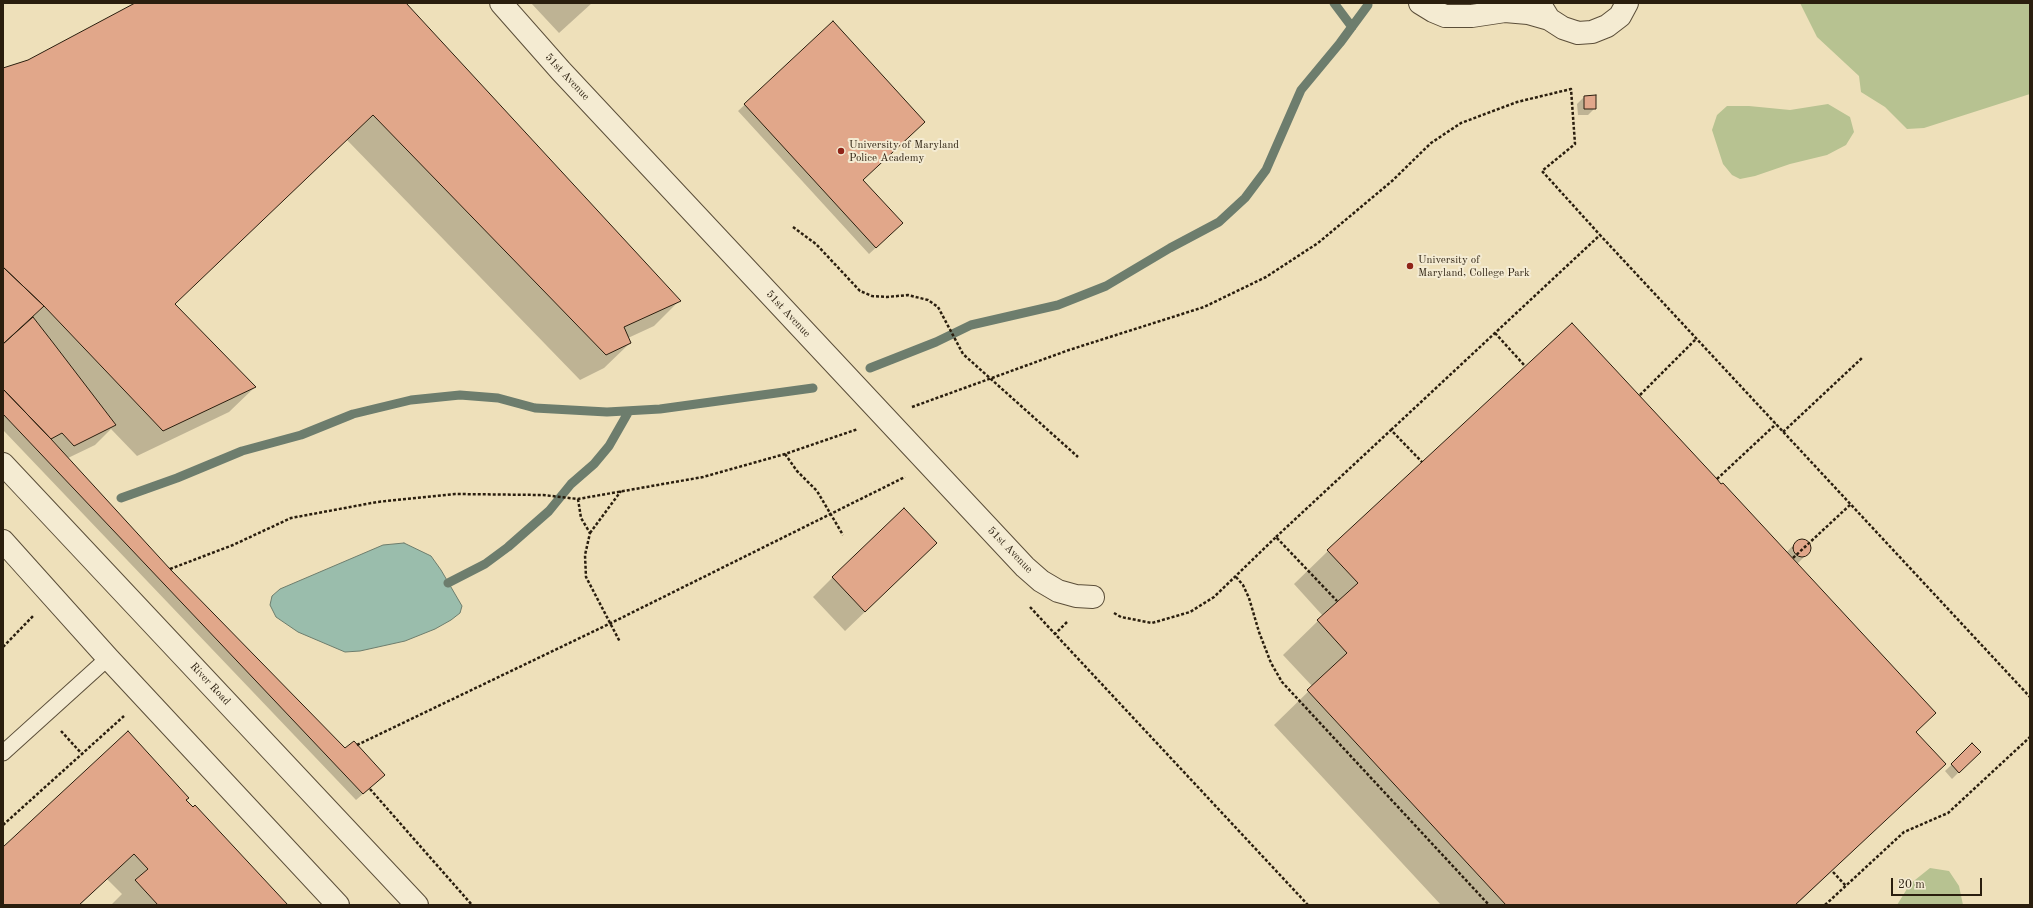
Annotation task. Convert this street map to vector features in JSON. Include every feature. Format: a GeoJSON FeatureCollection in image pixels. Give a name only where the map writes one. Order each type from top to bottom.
{"type":"FeatureCollection","features":[{"type":"Feature","properties":{"kind":"street","name":"51st Avenue"},"geometry":{"type":"LineString","coordinates":[[501,3],[561,71],[1024,566],[1041,581],[1058,591],[1076,596],[1093,597]]}},
{"type":"Feature","properties":{"kind":"street"},"geometry":{"type":"LineString","coordinates":[[1420,3],[1445,16],[1459,17],[1492,8],[1528,13],[1544,11],[1563,28],[1578,32],[1592,32],[1607,26],[1620,16],[1627,3]]}},
{"type":"Feature","properties":{"kind":"street","name":"River Road"},"geometry":{"type":"LineString","coordinates":[[3,464],[417,905]]}},
{"type":"Feature","properties":{"kind":"street"},"geometry":{"type":"LineString","coordinates":[[3,541],[108,658],[338,905]]}},
{"type":"Feature","properties":{"kind":"lane"},"geometry":{"type":"LineString","coordinates":[[3,753],[108,658]]}},
{"type":"Feature","properties":{"kind":"path"},"geometry":{"type":"LineString","coordinates":[[170,569],[233,545],[291,518],[378,502],[447,495],[543,495],[578,498],[703,477],[785,454],[859,428],[883,417],[993,380],[1069,350],[1204,308],[1266,277],[1318,243],[1392,181],[1431,144],[1461,123],[1517,102],[1571,89],[1575,144],[1542,171],[1696,339],[2030,696]]}},
{"type":"Feature","properties":{"kind":"path"},"geometry":{"type":"LineString","coordinates":[[793,227],[816,244],[860,291],[872,296],[908,296],[928,300],[938,306],[963,354],[1078,457]]}},
{"type":"Feature","properties":{"kind":"path"},"geometry":{"type":"LineString","coordinates":[[1308,905],[1055,634],[1093,597],[1120,617],[1152,622],[1190,612],[1214,597],[1276,537],[1600,235]]}},
{"type":"Feature","properties":{"kind":"path"},"geometry":{"type":"LineString","coordinates":[[1495,333],[1525,366]]}},
{"type":"Feature","properties":{"kind":"path"},"geometry":{"type":"LineString","coordinates":[[1640,395],[1696,339]]}},
{"type":"Feature","properties":{"kind":"path"},"geometry":{"type":"LineString","coordinates":[[1783,432],[1862,358]]}},
{"type":"Feature","properties":{"kind":"path"},"geometry":{"type":"LineString","coordinates":[[1717,479],[1776,424]]}},
{"type":"Feature","properties":{"kind":"path"},"geometry":{"type":"LineString","coordinates":[[1391,430],[1422,462]]}},
{"type":"Feature","properties":{"kind":"path"},"geometry":{"type":"LineString","coordinates":[[785,454],[797,471],[817,491],[832,514],[843,535]]}},
{"type":"Feature","properties":{"kind":"path"},"geometry":{"type":"LineString","coordinates":[[357,745],[609,624],[906,477]]}},
{"type":"Feature","properties":{"kind":"path"},"geometry":{"type":"LineString","coordinates":[[620,642],[609,624],[586,577],[585,555],[590,533],[621,491]]}},
{"type":"Feature","properties":{"kind":"path"},"geometry":{"type":"LineString","coordinates":[[578,498],[581,518],[590,533]]}},
{"type":"Feature","properties":{"kind":"path"},"geometry":{"type":"LineString","coordinates":[[1793,558],[1851,504]]}},
{"type":"Feature","properties":{"kind":"path"},"geometry":{"type":"LineString","coordinates":[[1276,537],[1337,601]]}},
{"type":"Feature","properties":{"kind":"path"},"geometry":{"type":"LineString","coordinates":[[1236,577],[1243,585],[1249,598],[1259,632],[1271,663],[1282,682],[1488,905]]}},
{"type":"Feature","properties":{"kind":"path"},"geometry":{"type":"LineString","coordinates":[[3,647],[37,612]]}},
{"type":"Feature","properties":{"kind":"path"},"geometry":{"type":"LineString","coordinates":[[46,714],[82,754]]}},
{"type":"Feature","properties":{"kind":"path"},"geometry":{"type":"LineString","coordinates":[[3,825],[125,715]]}},
{"type":"Feature","properties":{"kind":"path"},"geometry":{"type":"LineString","coordinates":[[1826,905],[1904,832],[1948,812],[2030,737]]}},
{"type":"Feature","properties":{"kind":"path"},"geometry":{"type":"LineString","coordinates":[[370,789],[472,905]]}},
{"type":"Feature","properties":{"kind":"path"},"geometry":{"type":"LineString","coordinates":[[1833,872],[1846,886]]}},
{"type":"Feature","properties":{"kind":"shaded area"},"geometry":{"type":"Polygon","coordinates":[[[1800,3],[2030,3],[2030,94],[1924,128],[1907,129],[1885,107],[1861,92],[1859,76],[1817,37],[1800,3]]]}},
{"type":"Feature","properties":{"kind":"shaded area"},"geometry":{"type":"Polygon","coordinates":[[[1828,104],[1850,117],[1854,132],[1846,145],[1827,155],[1740,179],[1732,175],[1723,164],[1712,130],[1717,115],[1727,106],[1749,106],[1790,110],[1828,104]]]}},
{"type":"Feature","properties":{"kind":"shaded area"},"geometry":{"type":"Polygon","coordinates":[[[404,543],[431,556],[441,570],[462,606],[460,613],[451,620],[435,629],[405,641],[360,651],[345,652],[298,632],[276,617],[270,605],[272,596],[280,589],[383,545],[404,543]]]}},
{"type":"Feature","properties":{"kind":"shaded area"},"geometry":{"type":"Polygon","coordinates":[[[1930,868],[1949,871],[1959,886],[1963,905],[1897,905],[1910,884],[1930,868]]]}},
{"type":"Feature","properties":{"kind":"building"},"geometry":{"type":"Polygon","coordinates":[[[135,3],[406,3],[681,301],[624,327],[631,343],[606,355],[373,115],[175,304],[256,387],[163,431],[44,306],[3,267],[3,68],[28,60],[135,3]]]}},
{"type":"Feature","properties":{"kind":"building","name":"University of Maryland Police Academy"},"geometry":{"type":"Polygon","coordinates":[[[833,21],[925,122],[863,180],[903,223],[876,248],[744,104],[833,21]]]}},
{"type":"Feature","properties":{"kind":"building"},"geometry":{"type":"Polygon","coordinates":[[[1596,95],[1596,109],[1584,109],[1584,96],[1596,95]]]}},
{"type":"Feature","properties":{"kind":"building"},"geometry":{"type":"Polygon","coordinates":[[[3,267],[44,306],[3,344],[3,267]]]}},
{"type":"Feature","properties":{"kind":"building"},"geometry":{"type":"Polygon","coordinates":[[[33,317],[116,425],[74,446],[62,433],[51,439],[3,389],[3,344],[33,317]]]}},
{"type":"Feature","properties":{"kind":"building"},"geometry":{"type":"Polygon","coordinates":[[[1572,323],[1721,484],[1723,483],[1936,713],[1916,732],[1946,764],[1795,905],[1506,905],[1307,690],[1347,653],[1317,620],[1358,583],[1327,550],[1572,323]]]}},
{"type":"Feature","properties":{"kind":"building"},"geometry":{"type":"Polygon","coordinates":[[[3,389],[170,569],[345,748],[354,741],[385,775],[363,794],[3,414],[3,389]]]}},
{"type":"Feature","properties":{"kind":"building"},"geometry":{"type":"Polygon","coordinates":[[[904,508],[937,543],[865,612],[832,577],[904,508]]]}},
{"type":"Feature","properties":{"kind":"building"},"geometry":{"type":"Polygon","coordinates":[[[1802,539],[1808,542],[1811,548],[1808,554],[1802,557],[1796,554],[1793,548],[1796,542],[1802,539]]]}},
{"type":"Feature","properties":{"kind":"building"},"geometry":{"type":"Polygon","coordinates":[[[128,731],[189,798],[186,800],[193,807],[195,805],[288,905],[158,905],[135,880],[148,869],[134,854],[79,905],[3,905],[3,847],[128,731]]]}},
{"type":"Feature","properties":{"kind":"building"},"geometry":{"type":"Polygon","coordinates":[[[1972,743],[1981,752],[1959,773],[1951,764],[1972,743]]]}},
{"type":"Feature","properties":{"kind":"waterway"},"geometry":{"type":"LineString","coordinates":[[1334,3],[1352,27]]}},
{"type":"Feature","properties":{"kind":"waterway"},"geometry":{"type":"LineString","coordinates":[[870,368],[936,342],[971,325],[1058,305],[1106,286],[1170,248],[1219,222],[1245,198],[1266,170],[1301,90],[1340,43],[1368,5]]}},
{"type":"Feature","properties":{"kind":"waterway"},"geometry":{"type":"LineString","coordinates":[[121,498],[177,478],[242,451],[301,435],[353,414],[411,400],[460,395],[498,398],[535,408],[607,412],[660,409],[813,388]]}},
{"type":"Feature","properties":{"kind":"waterway"},"geometry":{"type":"LineString","coordinates":[[448,583],[485,564],[508,547],[549,511],[571,484],[594,464],[609,446],[629,411]]}},
{"type":"Feature","properties":{"kind":"place","name":"University of Maryland Police Academy"},"geometry":{"type":"Point","coordinates":[841,151]}},
{"type":"Feature","properties":{"kind":"place","name":"University of Maryland, College Park"},"geometry":{"type":"Point","coordinates":[1410,266]}}]}
